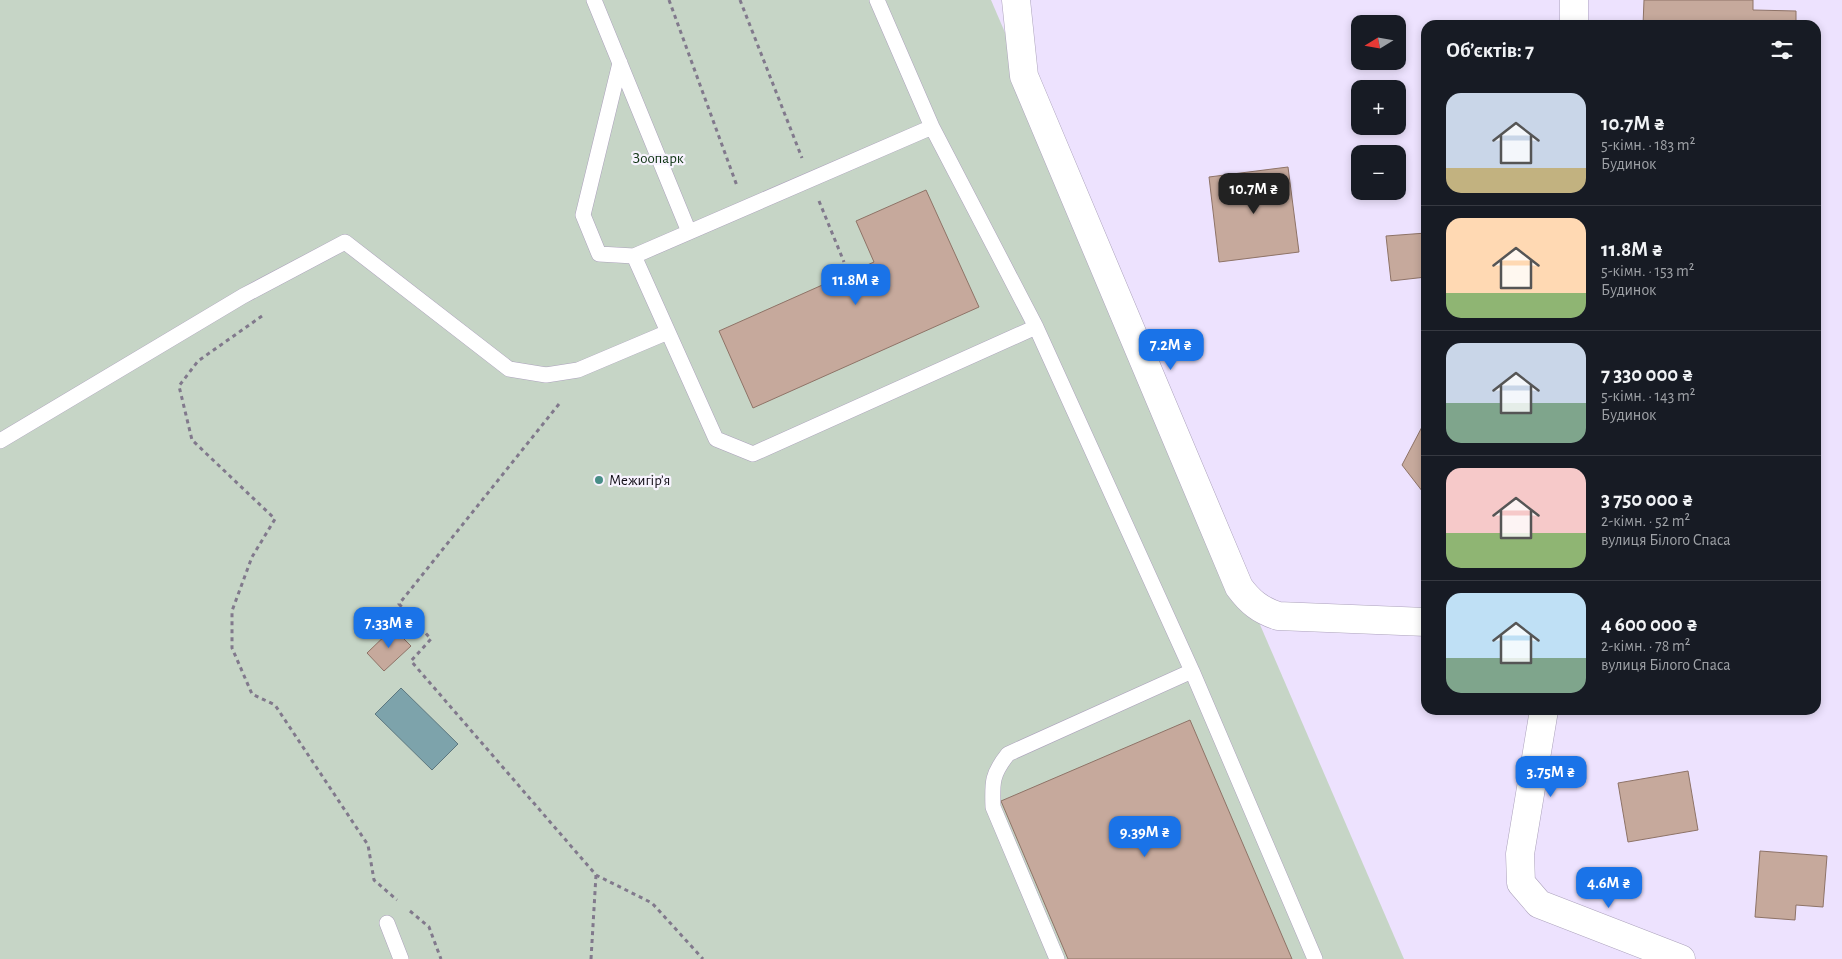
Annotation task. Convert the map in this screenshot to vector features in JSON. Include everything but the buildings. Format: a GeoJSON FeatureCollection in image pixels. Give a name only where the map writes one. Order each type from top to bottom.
{"type":"FeatureCollection","features":[{"type":"Feature","properties":{"kind":"street"},"geometry":{"type":"LineString","coordinates":[[1016,0],[1024,76],[1239,587],[1250,601],[1263,611],[1278,616],[1421,622]]}},
{"type":"Feature","properties":{"kind":"street"},"geometry":{"type":"LineString","coordinates":[[1574,0],[1574,20]]}},
{"type":"Feature","properties":{"kind":"street"},"geometry":{"type":"LineString","coordinates":[[1543,715],[1520,854],[1520,883],[1538,904],[1680,959]]}},
{"type":"Feature","properties":{"kind":"lane"},"geometry":{"type":"LineString","coordinates":[[594,0],[689,232]]}},
{"type":"Feature","properties":{"kind":"lane"},"geometry":{"type":"LineString","coordinates":[[877,0],[932,127],[1036,327],[1192,671],[1315,959]]}},
{"type":"Feature","properties":{"kind":"lane"},"geometry":{"type":"LineString","coordinates":[[620,63],[584,215],[599,254],[634,256],[932,127]]}},
{"type":"Feature","properties":{"kind":"lane"},"geometry":{"type":"LineString","coordinates":[[0,441],[243,296],[345,242],[509,369],[546,375],[578,370],[668,332]]}},
{"type":"Feature","properties":{"kind":"lane"},"geometry":{"type":"LineString","coordinates":[[634,256],[716,439],[753,454],[1036,327]]}},
{"type":"Feature","properties":{"kind":"lane"},"geometry":{"type":"LineString","coordinates":[[1057,959],[993,807],[992,784],[998,767],[1008,754],[1192,671]]}},
{"type":"Feature","properties":{"kind":"lane"},"geometry":{"type":"LineString","coordinates":[[387,923],[402,959]]}},
{"type":"Feature","properties":{"kind":"path"},"geometry":{"type":"LineString","coordinates":[[669,0],[745,208]]}},
{"type":"Feature","properties":{"kind":"path"},"geometry":{"type":"LineString","coordinates":[[740,0],[844,262]]}},
{"type":"Feature","properties":{"kind":"path"},"geometry":{"type":"LineString","coordinates":[[270,311],[198,361],[179,386],[192,440],[274,518],[252,557],[232,611],[232,648],[252,694],[275,705],[368,845],[374,880]]}},
{"type":"Feature","properties":{"kind":"path"},"geometry":{"type":"LineString","coordinates":[[559,404],[399,604],[431,639],[411,661],[596,875],[652,903],[703,959]]}},
{"type":"Feature","properties":{"kind":"path"},"geometry":{"type":"LineString","coordinates":[[591,959],[596,875]]}},
{"type":"Feature","properties":{"kind":"green space","name":"Межигір’я"},"geometry":{"type":"Polygon","coordinates":[[[0,0],[991,0],[1404,959],[0,959],[0,0]]]}},
{"type":"Feature","properties":{"kind":"shaded area"},"geometry":{"type":"Polygon","coordinates":[[[401,688],[458,744],[432,770],[375,714],[401,688]]]}},
{"type":"Feature","properties":{"kind":"place","name":"Межигір’я"},"geometry":{"type":"Point","coordinates":[599,480]}},
{"type":"Feature","properties":{"kind":"park label","name":"Зоопарк"},"geometry":{"type":"Point","coordinates":[658,158]}}]}
